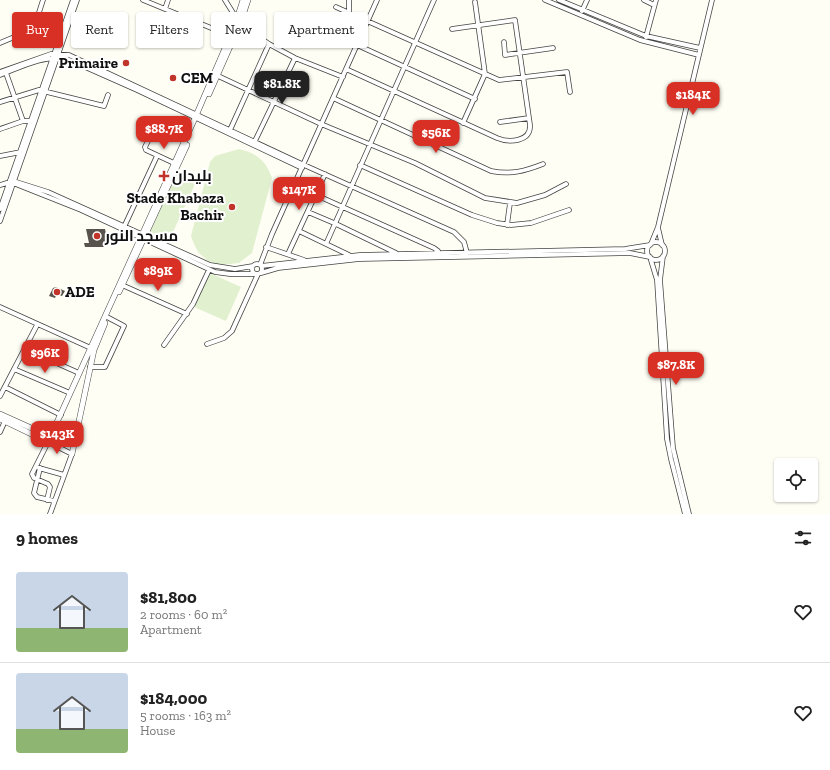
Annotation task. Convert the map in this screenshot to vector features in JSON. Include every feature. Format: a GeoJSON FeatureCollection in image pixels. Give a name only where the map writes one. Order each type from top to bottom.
{"type":"FeatureCollection","features":[{"type":"Feature","properties":{"kind":"street"},"geometry":{"type":"LineString","coordinates":[[0,43],[31,30],[35,26],[43,0]]}},
{"type":"Feature","properties":{"kind":"street"},"geometry":{"type":"LineString","coordinates":[[0,221],[73,0]]}},
{"type":"Feature","properties":{"kind":"street"},"geometry":{"type":"LineString","coordinates":[[56,55],[77,0]]}},
{"type":"Feature","properties":{"kind":"street"},"geometry":{"type":"LineString","coordinates":[[143,0],[211,27]]}},
{"type":"Feature","properties":{"kind":"street"},"geometry":{"type":"LineString","coordinates":[[165,9],[168,0]]}},
{"type":"Feature","properties":{"kind":"street"},"geometry":{"type":"LineString","coordinates":[[225,0],[233,12]]}},
{"type":"Feature","properties":{"kind":"street"},"geometry":{"type":"LineString","coordinates":[[241,12],[244,0]]}},
{"type":"Feature","properties":{"kind":"street"},"geometry":{"type":"LineString","coordinates":[[243,12],[248,0]]}},
{"type":"Feature","properties":{"kind":"street"},"geometry":{"type":"LineString","coordinates":[[348,0],[349,12]]}},
{"type":"Feature","properties":{"kind":"street"},"geometry":{"type":"LineString","coordinates":[[368,20],[377,0]]}},
{"type":"Feature","properties":{"kind":"street"},"geometry":{"type":"LineString","coordinates":[[326,244],[434,0]]}},
{"type":"Feature","properties":{"kind":"street"},"geometry":{"type":"LineString","coordinates":[[545,0],[644,42],[699,54]]}},
{"type":"Feature","properties":{"kind":"street"},"geometry":{"type":"LineString","coordinates":[[560,0],[646,36],[700,48]]}},
{"type":"Feature","properties":{"kind":"street"},"geometry":{"type":"LineString","coordinates":[[580,15],[587,0]]}},
{"type":"Feature","properties":{"kind":"street"},"geometry":{"type":"LineString","coordinates":[[644,0],[655,2],[644,42]]}},
{"type":"Feature","properties":{"kind":"street"},"geometry":{"type":"LineString","coordinates":[[685,514],[669,453],[666,428],[657,280],[648,251],[658,227],[712,0]]}},
{"type":"Feature","properties":{"kind":"street"},"geometry":{"type":"LineString","coordinates":[[463,123],[485,74],[476,2]]}},
{"type":"Feature","properties":{"kind":"street"},"geometry":{"type":"LineString","coordinates":[[336,7],[345,12]]}},
{"type":"Feature","properties":{"kind":"street"},"geometry":{"type":"LineString","coordinates":[[346,69],[497,138],[509,141],[522,138],[529,133],[531,129],[515,20],[452,29]]}},
{"type":"Feature","properties":{"kind":"street"},"geometry":{"type":"LineString","coordinates":[[368,22],[499,80],[567,72],[570,92]]}},
{"type":"Feature","properties":{"kind":"street"},"geometry":{"type":"LineString","coordinates":[[266,42],[295,58],[343,77]]}},
{"type":"Feature","properties":{"kind":"street"},"geometry":{"type":"LineString","coordinates":[[504,42],[505,55],[553,48]]}},
{"type":"Feature","properties":{"kind":"street"},"geometry":{"type":"LineString","coordinates":[[230,130],[269,44]]}},
{"type":"Feature","properties":{"kind":"street"},"geometry":{"type":"LineString","coordinates":[[50,514],[72,454],[90,367],[92,349],[228,48]]}},
{"type":"Feature","properties":{"kind":"street"},"geometry":{"type":"LineString","coordinates":[[258,273],[252,269],[257,265],[263,255],[356,48]]}},
{"type":"Feature","properties":{"kind":"street"},"geometry":{"type":"LineString","coordinates":[[364,48],[475,99]]}},
{"type":"Feature","properties":{"kind":"street"},"geometry":{"type":"LineString","coordinates":[[0,75],[56,55]]}},
{"type":"Feature","properties":{"kind":"street"},"geometry":{"type":"LineString","coordinates":[[0,72],[56,55],[72,56],[254,144],[351,185],[454,232],[464,242],[467,253]]}},
{"type":"Feature","properties":{"kind":"street"},"geometry":{"type":"LineString","coordinates":[[254,144],[295,58]]}},
{"type":"Feature","properties":{"kind":"street"},"geometry":{"type":"LineString","coordinates":[[6,72],[23,121]]}},
{"type":"Feature","properties":{"kind":"street"},"geometry":{"type":"LineString","coordinates":[[216,75],[321,124],[415,163],[485,198],[517,203],[534,199],[566,184]]}},
{"type":"Feature","properties":{"kind":"street"},"geometry":{"type":"LineString","coordinates":[[0,102],[36,90],[44,90],[104,106],[108,95]]}},
{"type":"Feature","properties":{"kind":"street"},"geometry":{"type":"LineString","coordinates":[[333,98],[491,171],[504,174],[516,173],[543,164]]}},
{"type":"Feature","properties":{"kind":"street"},"geometry":{"type":"LineString","coordinates":[[197,116],[230,130],[254,144]]}},
{"type":"Feature","properties":{"kind":"street"},"geometry":{"type":"LineString","coordinates":[[500,122],[529,118]]}},
{"type":"Feature","properties":{"kind":"street"},"geometry":{"type":"LineString","coordinates":[[0,129],[23,121],[32,121]]}},
{"type":"Feature","properties":{"kind":"street"},"geometry":{"type":"LineString","coordinates":[[151,135],[145,150],[176,164]]}},
{"type":"Feature","properties":{"kind":"street"},"geometry":{"type":"LineString","coordinates":[[0,156],[22,152]]}},
{"type":"Feature","properties":{"kind":"street"},"geometry":{"type":"LineString","coordinates":[[124,228],[157,156]]}},
{"type":"Feature","properties":{"kind":"street"},"geometry":{"type":"LineString","coordinates":[[360,165],[481,219],[507,225],[530,223],[569,210]]}},
{"type":"Feature","properties":{"kind":"street"},"geometry":{"type":"LineString","coordinates":[[288,254],[325,174]]}},
{"type":"Feature","properties":{"kind":"street"},"geometry":{"type":"LineString","coordinates":[[0,209],[12,181]]}},
{"type":"Feature","properties":{"kind":"street"},"geometry":{"type":"LineString","coordinates":[[0,185],[12,181],[47,194],[210,265],[235,269],[257,265],[306,260],[398,254],[630,253],[657,260],[663,256]]}},
{"type":"Feature","properties":{"kind":"street"},"geometry":{"type":"LineString","coordinates":[[316,195],[434,248],[439,255]]}},
{"type":"Feature","properties":{"kind":"street"},"geometry":{"type":"LineString","coordinates":[[507,225],[510,202]]}},
{"type":"Feature","properties":{"kind":"street"},"geometry":{"type":"LineString","coordinates":[[308,212],[398,254]]}},
{"type":"Feature","properties":{"kind":"street"},"geometry":{"type":"LineString","coordinates":[[658,227],[662,245],[665,250],[660,280],[675,463],[689,514]]}},
{"type":"Feature","properties":{"kind":"street"},"geometry":{"type":"LineString","coordinates":[[299,231],[351,256]]}},
{"type":"Feature","properties":{"kind":"street"},"geometry":{"type":"LineString","coordinates":[[143,236],[209,270],[230,274],[258,273],[278,268],[346,260],[467,253],[625,250],[657,242],[662,245]]}},
{"type":"Feature","properties":{"kind":"street"},"geometry":{"type":"LineString","coordinates":[[47,500],[50,487],[48,484],[38,480],[32,475],[50,440],[79,373],[122,285],[143,236]]}},
{"type":"Feature","properties":{"kind":"street"},"geometry":{"type":"LineString","coordinates":[[266,247],[306,260]]}},
{"type":"Feature","properties":{"kind":"street"},"geometry":{"type":"LineString","coordinates":[[207,344],[224,338],[232,331],[258,273],[257,265]]}},
{"type":"Feature","properties":{"kind":"street"},"geometry":{"type":"LineString","coordinates":[[164,345],[187,314],[197,297],[209,270]]}},
{"type":"Feature","properties":{"kind":"street"},"geometry":{"type":"LineString","coordinates":[[122,285],[187,314]]}},
{"type":"Feature","properties":{"kind":"street"},"geometry":{"type":"LineString","coordinates":[[0,307],[92,349]]}},
{"type":"Feature","properties":{"kind":"street"},"geometry":{"type":"LineString","coordinates":[[90,367],[105,367],[124,326],[107,317]]}},
{"type":"Feature","properties":{"kind":"street"},"geometry":{"type":"LineString","coordinates":[[0,396],[37,325]]}},
{"type":"Feature","properties":{"kind":"street"},"geometry":{"type":"LineString","coordinates":[[25,349],[79,373]]}},
{"type":"Feature","properties":{"kind":"street"},"geometry":{"type":"LineString","coordinates":[[14,369],[70,394]]}},
{"type":"Feature","properties":{"kind":"street"},"geometry":{"type":"LineString","coordinates":[[5,387],[61,415]]}},
{"type":"Feature","properties":{"kind":"street"},"geometry":{"type":"LineString","coordinates":[[0,414],[50,440],[72,454]]}},
{"type":"Feature","properties":{"kind":"street"},"geometry":{"type":"LineString","coordinates":[[0,432],[2,420],[50,440]]}},
{"type":"Feature","properties":{"kind":"street"},"geometry":{"type":"LineString","coordinates":[[666,428],[672,428]]}},
{"type":"Feature","properties":{"kind":"street"},"geometry":{"type":"LineString","coordinates":[[667,435],[672,434]]}},
{"type":"Feature","properties":{"kind":"street"},"geometry":{"type":"LineString","coordinates":[[35,467],[64,475]]}},
{"type":"Feature","properties":{"kind":"street"},"geometry":{"type":"LineString","coordinates":[[40,468],[38,480],[34,490],[35,495],[54,502]]}},
{"type":"Feature","properties":{"kind":"green space","name":"Stade Khabaza Bachir"},"geometry":{"type":"Polygon","coordinates":[[[239,149],[260,158],[267,166],[272,178],[252,253],[239,263],[221,265],[208,261],[198,252],[191,236],[210,162],[215,156],[239,149]]]}},
{"type":"Feature","properties":{"kind":"green space"},"geometry":{"type":"Polygon","coordinates":[[[176,176],[195,184],[168,243],[149,234],[176,176]]]}},
{"type":"Feature","properties":{"kind":"green space"},"geometry":{"type":"Polygon","coordinates":[[[212,274],[241,287],[226,321],[194,307],[209,275],[212,274]]]}},
{"type":"Feature","properties":{"kind":"building","name":"مسجد النور"},"geometry":{"type":"Polygon","coordinates":[[[86,229],[105,229],[108,243],[104,243],[105,247],[85,247],[84,243],[89,243],[86,229]]]}},
{"type":"Feature","properties":{"kind":"building","name":"ADE"},"geometry":{"type":"Polygon","coordinates":[[[56,287],[65,291],[62,296],[57,294],[55,298],[49,296],[53,288],[56,287]]]}},
{"type":"Feature","properties":{"kind":"place","name":"Primaire"},"geometry":{"type":"Point","coordinates":[126,63]}},
{"type":"Feature","properties":{"kind":"place","name":"CEM"},"geometry":{"type":"Point","coordinates":[173,78]}},
{"type":"Feature","properties":{"kind":"place","name":"بليدان"},"geometry":{"type":"Point","coordinates":[164,176]}},
{"type":"Feature","properties":{"kind":"place","name":"Stade Khabaza Bachir"},"geometry":{"type":"Point","coordinates":[232,207]}},
{"type":"Feature","properties":{"kind":"place","name":"مسجد النور"},"geometry":{"type":"Point","coordinates":[97,236]}},
{"type":"Feature","properties":{"kind":"place","name":"ADE"},"geometry":{"type":"Point","coordinates":[57,292]}}]}
